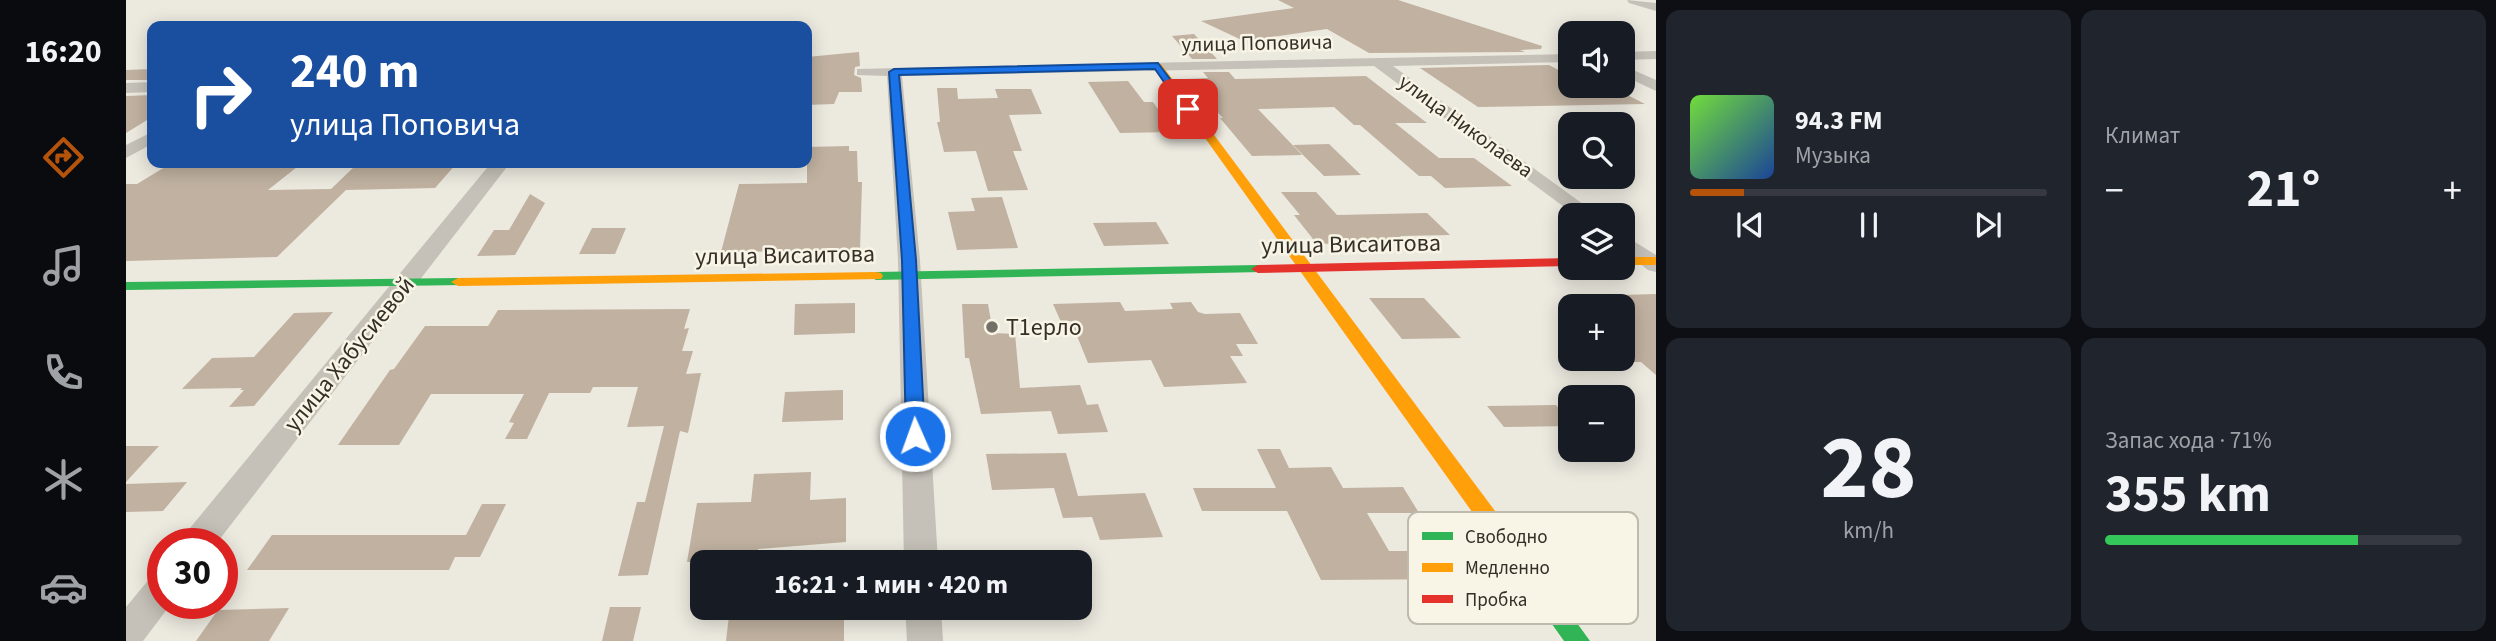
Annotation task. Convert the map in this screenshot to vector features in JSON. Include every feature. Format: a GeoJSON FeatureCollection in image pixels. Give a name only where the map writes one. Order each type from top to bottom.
{"type":"FeatureCollection","features":[{"type":"Feature","properties":{"kind":"main road"},"geometry":{"type":"LineString","coordinates":[[1158,66],[1291,252],[1305,267],[1484,512]]}},
{"type":"Feature","properties":{"kind":"main road"},"geometry":{"type":"LineString","coordinates":[[1635,261],[1654,262]]}},
{"type":"Feature","properties":{"kind":"main road","name":"улица Висаитова"},"geometry":{"type":"LineString","coordinates":[[126,286],[909,276],[1558,262]]}},
{"type":"Feature","properties":{"kind":"main road"},"geometry":{"type":"LineString","coordinates":[[1566,624],[1578,641]]}},
{"type":"Feature","properties":{"kind":"street"},"geometry":{"type":"LineString","coordinates":[[1633,0],[1656,7]]}},
{"type":"Feature","properties":{"kind":"street"},"geometry":{"type":"LineString","coordinates":[[1635,56],[1656,55]]}},
{"type":"Feature","properties":{"kind":"street","name":"улица Поповича"},"geometry":{"type":"LineString","coordinates":[[862,72],[1558,58]]}},
{"type":"Feature","properties":{"kind":"street","name":"улица Николаева"},"geometry":{"type":"LineString","coordinates":[[1378,62],[1572,203]]}},
{"type":"Feature","properties":{"kind":"street"},"geometry":{"type":"LineString","coordinates":[[894,72],[909,276],[920,550]]}},
{"type":"Feature","properties":{"kind":"street"},"geometry":{"type":"LineString","coordinates":[[1635,76],[1656,86]]}},
{"type":"Feature","properties":{"kind":"street"},"geometry":{"type":"LineString","coordinates":[[126,88],[147,87]]}},
{"type":"Feature","properties":{"kind":"street"},"geometry":{"type":"LineString","coordinates":[[126,153],[147,140]]}},
{"type":"Feature","properties":{"kind":"street","name":"улица Хабусиевой"},"geometry":{"type":"LineString","coordinates":[[210,528],[497,168]]}},
{"type":"Feature","properties":{"kind":"street"},"geometry":{"type":"LineString","coordinates":[[1635,249],[1654,262]]}},
{"type":"Feature","properties":{"kind":"street"},"geometry":{"type":"LineString","coordinates":[[126,634],[147,608]]}},
{"type":"Feature","properties":{"kind":"street"},"geometry":{"type":"LineString","coordinates":[[924,620],[925,641]]}},
{"type":"Feature","properties":{"kind":"building"},"geometry":{"type":"Polygon","coordinates":[[[1278,0],[1398,0],[1542,46],[1541,49],[1520,50],[1525,52],[1369,53],[1327,29],[1244,41],[1201,21],[1294,8],[1278,0]]]}},
{"type":"Feature","properties":{"kind":"building"},"geometry":{"type":"Polygon","coordinates":[[[1194,34],[1217,59],[1192,59],[1172,36],[1194,34]]]}},
{"type":"Feature","properties":{"kind":"building"},"geometry":{"type":"Polygon","coordinates":[[[859,52],[860,66],[855,67],[854,75],[861,78],[862,92],[839,92],[834,104],[812,105],[812,57],[859,52]]]}},
{"type":"Feature","properties":{"kind":"building"},"geometry":{"type":"Polygon","coordinates":[[[1549,65],[1558,70],[1558,98],[1633,98],[1645,104],[1478,107],[1420,68],[1549,65]]]}},
{"type":"Feature","properties":{"kind":"building"},"geometry":{"type":"Polygon","coordinates":[[[147,69],[147,80],[126,80],[126,70],[147,69]]]}},
{"type":"Feature","properties":{"kind":"building"},"geometry":{"type":"Polygon","coordinates":[[[1203,72],[1229,72],[1235,79],[1366,76],[1427,123],[1395,123],[1439,158],[1474,158],[1512,186],[1445,188],[1431,176],[1419,176],[1360,125],[1354,125],[1334,107],[1258,109],[1302,155],[1252,156],[1220,118],[1223,118],[1186,79],[1208,78],[1203,72]]]}},
{"type":"Feature","properties":{"kind":"building"},"geometry":{"type":"Polygon","coordinates":[[[1128,81],[1144,102],[1153,102],[1174,132],[1120,133],[1088,82],[1128,81]]]}},
{"type":"Feature","properties":{"kind":"building"},"geometry":{"type":"Polygon","coordinates":[[[937,88],[957,88],[958,99],[998,98],[995,89],[1031,89],[1042,114],[1009,115],[1022,151],[1013,151],[1028,190],[988,191],[976,151],[944,152],[937,122],[940,122],[937,88]]]}},
{"type":"Feature","properties":{"kind":"building"},"geometry":{"type":"Polygon","coordinates":[[[147,95],[147,120],[126,133],[126,96],[147,95]]]}},
{"type":"Feature","properties":{"kind":"building"},"geometry":{"type":"Polygon","coordinates":[[[1329,144],[1361,175],[1324,176],[1293,145],[1329,144]]]}},
{"type":"Feature","properties":{"kind":"building"},"geometry":{"type":"Polygon","coordinates":[[[849,146],[849,151],[857,151],[858,182],[862,182],[860,250],[721,252],[739,184],[807,183],[807,168],[812,168],[812,147],[849,146]]]}},
{"type":"Feature","properties":{"kind":"building"},"geometry":{"type":"Polygon","coordinates":[[[163,168],[296,168],[268,190],[331,189],[353,168],[453,168],[435,188],[346,190],[277,257],[126,261],[126,184],[137,184],[163,168]]]}},
{"type":"Feature","properties":{"kind":"building"},"geometry":{"type":"Polygon","coordinates":[[[1281,192],[1316,192],[1337,215],[1427,213],[1450,235],[1400,236],[1406,242],[1317,244],[1294,215],[1300,215],[1281,192]]]}},
{"type":"Feature","properties":{"kind":"building"},"geometry":{"type":"Polygon","coordinates":[[[530,194],[545,203],[515,255],[477,256],[494,230],[509,230],[530,194]]]}},
{"type":"Feature","properties":{"kind":"building"},"geometry":{"type":"Polygon","coordinates":[[[1002,197],[1018,248],[957,250],[948,212],[975,211],[971,198],[1002,197]]]}},
{"type":"Feature","properties":{"kind":"building"},"geometry":{"type":"Polygon","coordinates":[[[1156,222],[1169,244],[1104,246],[1093,223],[1156,222]]]}},
{"type":"Feature","properties":{"kind":"building"},"geometry":{"type":"Polygon","coordinates":[[[592,228],[626,228],[615,254],[579,254],[592,228]]]}},
{"type":"Feature","properties":{"kind":"building"},"geometry":{"type":"Polygon","coordinates":[[[1656,294],[1656,375],[1641,362],[1635,362],[1635,295],[1656,294]]]}},
{"type":"Feature","properties":{"kind":"building"},"geometry":{"type":"Polygon","coordinates":[[[1369,298],[1424,298],[1461,338],[1402,339],[1369,298]]]}},
{"type":"Feature","properties":{"kind":"building"},"geometry":{"type":"Polygon","coordinates":[[[1120,302],[1125,311],[1173,309],[1170,303],[1191,302],[1198,312],[1205,314],[1240,313],[1258,344],[1236,344],[1243,356],[1230,356],[1247,383],[1164,387],[1151,360],[1088,363],[1071,321],[1061,322],[1053,304],[1120,302]]]}},
{"type":"Feature","properties":{"kind":"building"},"geometry":{"type":"Polygon","coordinates":[[[855,303],[855,333],[794,335],[795,304],[855,303]]]}},
{"type":"Feature","properties":{"kind":"building"},"geometry":{"type":"Polygon","coordinates":[[[962,304],[988,304],[993,333],[1015,334],[1020,388],[1080,385],[1087,405],[1098,404],[1108,432],[1058,434],[1051,411],[981,414],[969,358],[965,358],[962,304]]]}},
{"type":"Feature","properties":{"kind":"building"},"geometry":{"type":"Polygon","coordinates":[[[690,309],[684,329],[689,328],[682,351],[693,351],[686,374],[701,373],[688,433],[680,431],[648,575],[618,576],[637,502],[645,502],[664,426],[627,427],[638,387],[593,387],[590,393],[549,393],[527,439],[505,439],[514,423],[509,422],[524,394],[431,394],[399,445],[338,445],[390,370],[394,369],[425,326],[488,326],[498,310],[690,309]]]}},
{"type":"Feature","properties":{"kind":"building"},"geometry":{"type":"Polygon","coordinates":[[[333,312],[254,406],[229,407],[244,390],[240,390],[242,388],[182,389],[212,358],[254,357],[294,313],[333,312]]]}},
{"type":"Feature","properties":{"kind":"building"},"geometry":{"type":"Polygon","coordinates":[[[843,390],[843,420],[782,422],[785,392],[843,390]]]}},
{"type":"Feature","properties":{"kind":"building"},"geometry":{"type":"Polygon","coordinates":[[[1556,405],[1558,426],[1504,427],[1487,406],[1556,405]]]}},
{"type":"Feature","properties":{"kind":"building"},"geometry":{"type":"Polygon","coordinates":[[[126,446],[159,446],[126,482],[126,446]]]}},
{"type":"Feature","properties":{"kind":"building"},"geometry":{"type":"Polygon","coordinates":[[[1257,449],[1280,449],[1289,468],[1331,467],[1343,488],[1403,487],[1418,512],[1367,513],[1389,551],[1408,551],[1408,579],[1321,580],[1287,511],[1202,511],[1193,488],[1276,488],[1257,449]]]}},
{"type":"Feature","properties":{"kind":"building"},"geometry":{"type":"Polygon","coordinates":[[[1066,453],[1078,496],[1145,493],[1163,537],[1100,540],[1092,517],[1063,518],[1054,488],[992,490],[986,454],[1066,453]]]}},
{"type":"Feature","properties":{"kind":"building"},"geometry":{"type":"Polygon","coordinates":[[[811,472],[810,500],[846,498],[846,542],[758,550],[690,550],[690,562],[687,562],[697,503],[751,502],[754,474],[811,472]]]}},
{"type":"Feature","properties":{"kind":"building"},"geometry":{"type":"Polygon","coordinates":[[[187,482],[163,511],[126,512],[126,484],[187,482]]]}},
{"type":"Feature","properties":{"kind":"building"},"geometry":{"type":"Polygon","coordinates":[[[482,504],[506,504],[480,557],[455,557],[449,570],[247,570],[272,535],[466,535],[482,504]]]}},
{"type":"Feature","properties":{"kind":"building"},"geometry":{"type":"Polygon","coordinates":[[[610,607],[641,607],[633,641],[602,641],[610,607]]]}},
{"type":"Feature","properties":{"kind":"building"},"geometry":{"type":"Polygon","coordinates":[[[289,608],[269,641],[196,641],[212,619],[238,619],[238,609],[289,608]]]}},
{"type":"Feature","properties":{"kind":"building"},"geometry":{"type":"Polygon","coordinates":[[[728,620],[844,620],[844,641],[726,641],[728,620]]]}},
{"type":"Feature","properties":{"kind":"traffic: fast"},"geometry":{"type":"LineString","coordinates":[[876,276],[1258,269]]}},
{"type":"Feature","properties":{"kind":"traffic: fast"},"geometry":{"type":"LineString","coordinates":[[126,286],[458,282]]}},
{"type":"Feature","properties":{"kind":"traffic: fast"},"geometry":{"type":"LineString","coordinates":[[1566,624],[1578,641]]}},
{"type":"Feature","properties":{"kind":"traffic: slow"},"geometry":{"type":"LineString","coordinates":[[1158,66],[1484,512]]}},
{"type":"Feature","properties":{"kind":"traffic: slow"},"geometry":{"type":"LineString","coordinates":[[1635,261],[1656,261]]}},
{"type":"Feature","properties":{"kind":"traffic: slow"},"geometry":{"type":"LineString","coordinates":[[458,282],[876,276]]}},
{"type":"Feature","properties":{"kind":"traffic: jam"},"geometry":{"type":"LineString","coordinates":[[1258,269],[1558,262]]}},
{"type":"Feature","properties":{"kind":"place","name":"Т1ерло"},"geometry":{"type":"Point","coordinates":[992,327]}},
{"type":"Feature","properties":{"kind":"route"},"geometry":{"type":"LineString","coordinates":[[915,436],[909,260],[894,72],[1158,66],[1188,109]]}}]}
